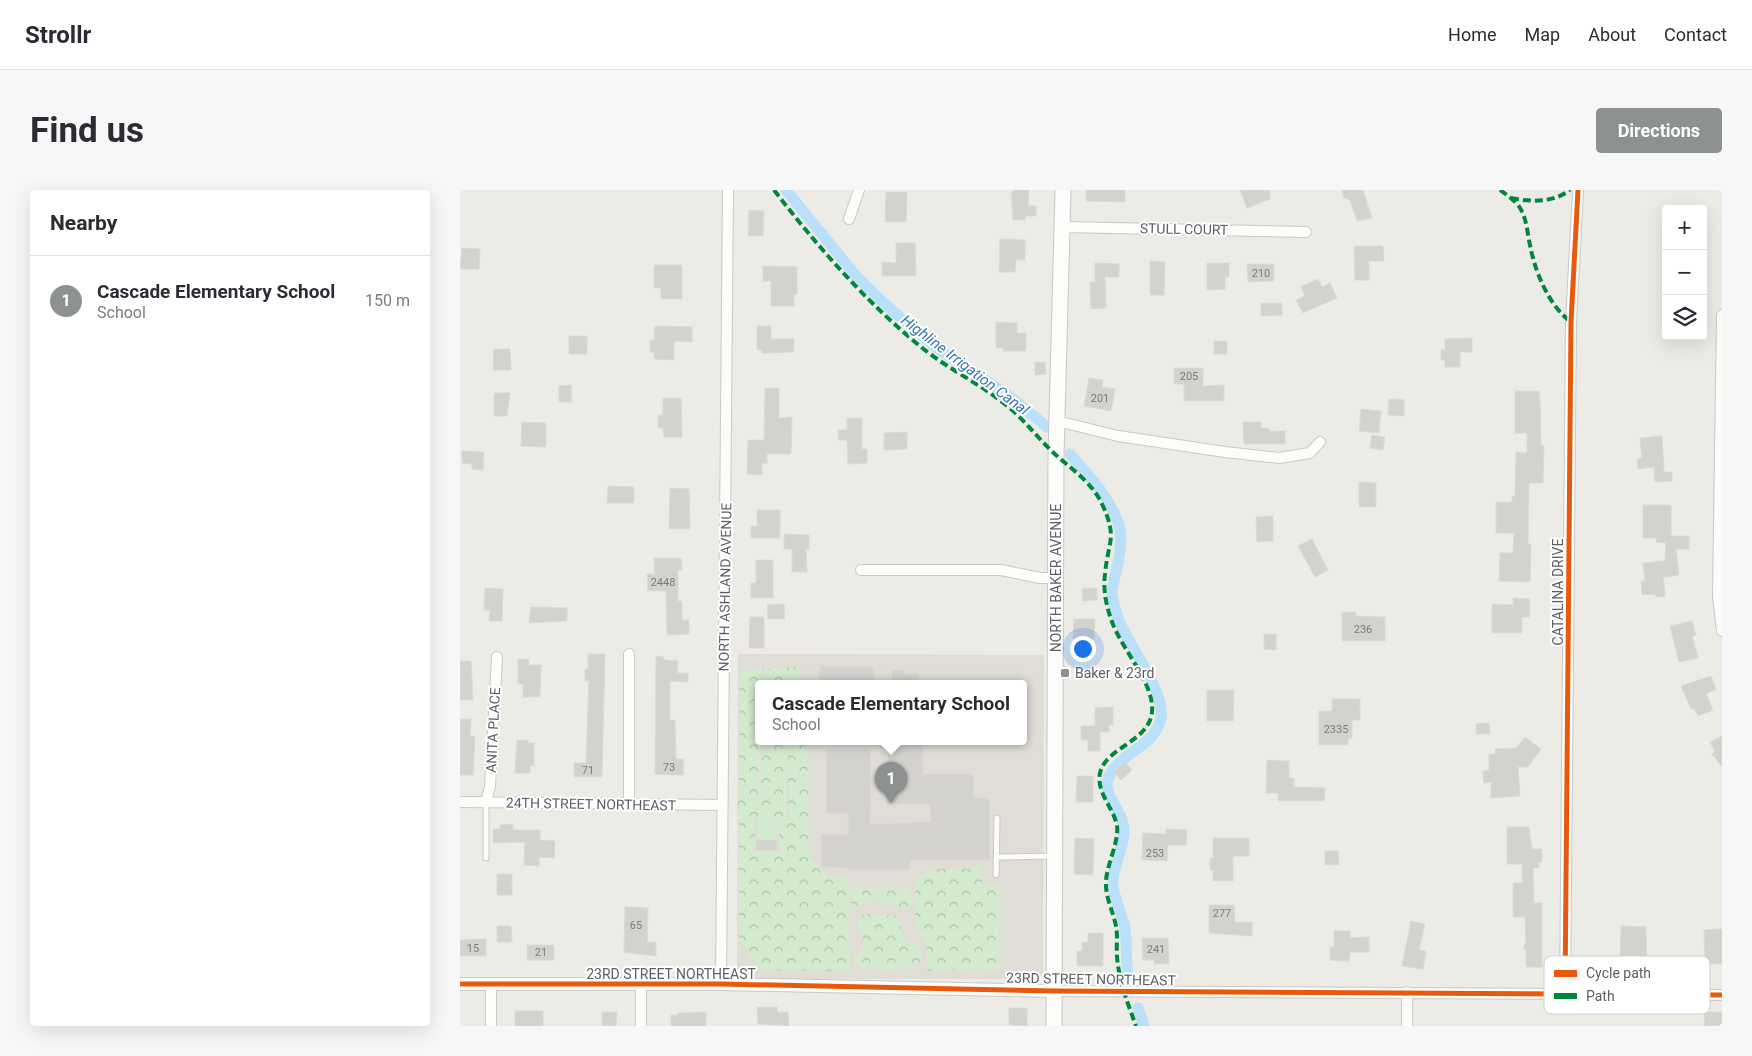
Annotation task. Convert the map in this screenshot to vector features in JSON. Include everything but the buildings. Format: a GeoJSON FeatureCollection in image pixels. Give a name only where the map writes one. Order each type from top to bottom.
{"type":"FeatureCollection","features":[{"type":"Feature","properties":{"kind":"main road","name":"NORTH BAKER AVENUE"},"geometry":{"type":"LineString","coordinates":[[1054,1026],[1057,421],[1063,190]]}},
{"type":"Feature","properties":{"kind":"street","name":"NORTH ASHLAND AVENUE"},"geometry":{"type":"LineString","coordinates":[[721,984],[728,190]]}},
{"type":"Feature","properties":{"kind":"street"},"geometry":{"type":"LineString","coordinates":[[849,219],[859,190]]}},
{"type":"Feature","properties":{"kind":"street","name":"CATALINA DRIVE"},"geometry":{"type":"LineString","coordinates":[[1566,956],[1571,322],[1578,190]]}},
{"type":"Feature","properties":{"kind":"street","name":"STULL COURT"},"geometry":{"type":"LineString","coordinates":[[1062,227],[1306,232]]}},
{"type":"Feature","properties":{"kind":"street"},"geometry":{"type":"LineString","coordinates":[[1722,315],[1718,596],[1722,631]]}},
{"type":"Feature","properties":{"kind":"street"},"geometry":{"type":"LineString","coordinates":[[1057,421],[1118,436],[1279,458],[1310,453],[1320,442]]}},
{"type":"Feature","properties":{"kind":"street"},"geometry":{"type":"LineString","coordinates":[[861,570],[1001,570],[1040,578],[1056,578]]}},
{"type":"Feature","properties":{"kind":"street"},"geometry":{"type":"LineString","coordinates":[[629,654],[629,805]]}},
{"type":"Feature","properties":{"kind":"street","name":"ANITA PLACE"},"geometry":{"type":"LineString","coordinates":[[486,802],[490,786],[497,657]]}},
{"type":"Feature","properties":{"kind":"street","name":"24TH STREET NORTHEAST"},"geometry":{"type":"LineString","coordinates":[[460,802],[722,805]]}},
{"type":"Feature","properties":{"kind":"street","name":"23RD STREET NORTHEAST"},"geometry":{"type":"LineString","coordinates":[[460,984],[721,984],[1055,991],[1544,994]]}},
{"type":"Feature","properties":{"kind":"street"},"geometry":{"type":"LineString","coordinates":[[490,1026],[491,985]]}},
{"type":"Feature","properties":{"kind":"street"},"geometry":{"type":"LineString","coordinates":[[641,985],[641,1026]]}},
{"type":"Feature","properties":{"kind":"street"},"geometry":{"type":"LineString","coordinates":[[1407,992],[1407,1026]]}},
{"type":"Feature","properties":{"kind":"lane"},"geometry":{"type":"LineString","coordinates":[[486,802],[486,858]]}},
{"type":"Feature","properties":{"kind":"lane"},"geometry":{"type":"LineString","coordinates":[[996,876],[997,818]]}},
{"type":"Feature","properties":{"kind":"lane"},"geometry":{"type":"LineString","coordinates":[[997,857],[1054,856]]}},
{"type":"Feature","properties":{"kind":"shaded area"},"geometry":{"type":"Polygon","coordinates":[[[738,654],[1044,655],[1043,979],[737,979],[738,654]]]}},
{"type":"Feature","properties":{"kind":"green space"},"geometry":{"type":"Polygon","coordinates":[[[800,667],[800,680],[755,680],[755,745],[806,745],[807,748],[809,856],[827,876],[849,879],[849,892],[856,887],[871,887],[875,890],[883,887],[907,887],[915,899],[906,911],[895,904],[883,903],[879,900],[858,906],[858,908],[851,907],[852,900],[849,894],[849,971],[760,970],[739,940],[739,821],[755,821],[755,851],[779,851],[779,821],[788,820],[788,749],[760,749],[760,784],[739,785],[740,670],[800,667]]]}},
{"type":"Feature","properties":{"kind":"green space"},"geometry":{"type":"Polygon","coordinates":[[[761,750],[787,750],[786,819],[737,819],[738,786],[761,786],[761,750]]]}},
{"type":"Feature","properties":{"kind":"green space"},"geometry":{"type":"Polygon","coordinates":[[[758,819],[778,819],[778,839],[758,839],[758,819]]]}},
{"type":"Feature","properties":{"kind":"green space"},"geometry":{"type":"Polygon","coordinates":[[[981,864],[982,885],[999,885],[999,971],[983,969],[928,971],[927,949],[915,924],[916,878],[934,869],[967,869],[981,864]]]}},
{"type":"Feature","properties":{"kind":"green space"},"geometry":{"type":"Polygon","coordinates":[[[868,914],[897,916],[906,941],[913,943],[920,950],[921,961],[898,970],[864,968],[856,964],[854,958],[863,947],[863,934],[858,928],[857,922],[859,917],[868,914]]]}},
{"type":"Feature","properties":{"kind":"waterway","name":"Highline Irrigation Canal"},"geometry":{"type":"LineString","coordinates":[[786,190],[856,276],[888,307],[938,349],[1008,395],[1047,427]]}},
{"type":"Feature","properties":{"kind":"waterway","name":"Highline Irrigation Canal"},"geometry":{"type":"LineString","coordinates":[[1070,454],[1103,494],[1118,522],[1121,539],[1112,592],[1113,602],[1123,629],[1152,681],[1161,707],[1161,718],[1158,728],[1145,743],[1120,762],[1113,770],[1107,785],[1121,818],[1124,832],[1114,873],[1113,887],[1125,930],[1128,976]]}},
{"type":"Feature","properties":{"kind":"waterway","name":"Highline Irrigation Canal"},"geometry":{"type":"LineString","coordinates":[[1138,1008],[1144,1026]]}},
{"type":"Feature","properties":{"kind":"marked path"},"geometry":{"type":"LineString","coordinates":[[774,190],[843,273],[881,311],[931,355],[996,397],[1013,411],[1050,450],[1088,484],[1098,497],[1107,515],[1111,532],[1104,580],[1108,608],[1115,630],[1143,677],[1148,689],[1152,712],[1149,722],[1143,731],[1118,750],[1104,764],[1099,780],[1117,826],[1106,887],[1116,926],[1117,957],[1120,975],[1136,1026]]}},
{"type":"Feature","properties":{"kind":"marked path"},"geometry":{"type":"LineString","coordinates":[[1500,190],[1514,201],[1521,210],[1539,277],[1556,307],[1571,322]]}},
{"type":"Feature","properties":{"kind":"marked path"},"geometry":{"type":"LineString","coordinates":[[1511,198],[1542,200],[1556,197],[1570,190]]}},
{"type":"Feature","properties":{"kind":"cycle path"},"geometry":{"type":"LineString","coordinates":[[1565,956],[1571,322],[1578,190]]}},
{"type":"Feature","properties":{"kind":"cycle path"},"geometry":{"type":"LineString","coordinates":[[460,984],[721,984],[1055,991],[1544,994]]}},
{"type":"Feature","properties":{"kind":"cycle path"},"geometry":{"type":"LineString","coordinates":[[1710,995],[1722,995]]}},
{"type":"Feature","properties":{"kind":"place","name":"Baker & 23rd"},"geometry":{"type":"Point","coordinates":[1065,673]}},
{"type":"Feature","properties":{"kind":"place","name":"Cascade Elementary School"},"geometry":{"type":"Point","coordinates":[891,803]}}]}
